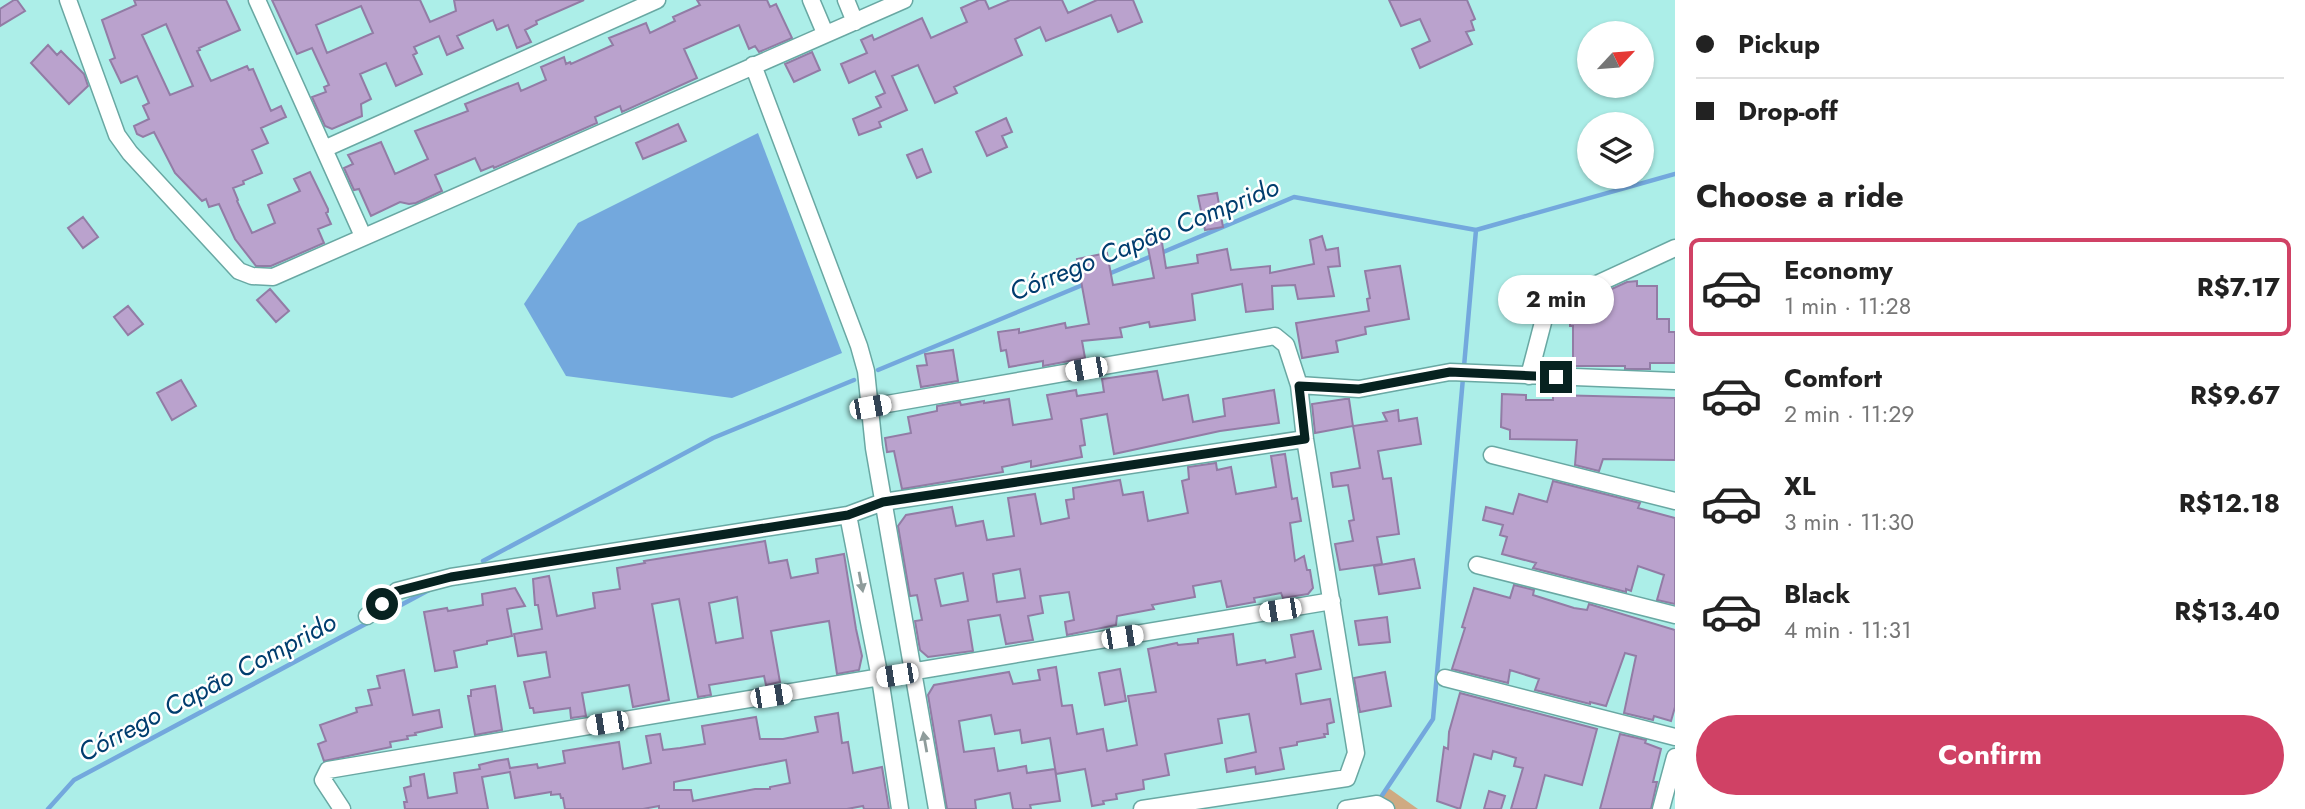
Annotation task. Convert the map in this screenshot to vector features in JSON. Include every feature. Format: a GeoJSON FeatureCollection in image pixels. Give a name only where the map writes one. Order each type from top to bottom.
{"type":"FeatureCollection","features":[{"type":"Feature","properties":{"kind":"street"},"geometry":{"type":"LineString","coordinates":[[68,0],[117,135],[130,153],[239,271],[252,276],[273,277],[904,0]]}},
{"type":"Feature","properties":{"kind":"street"},"geometry":{"type":"LineString","coordinates":[[257,0],[363,236]]}},
{"type":"Feature","properties":{"kind":"street"},"geometry":{"type":"LineString","coordinates":[[324,149],[657,0]]}},
{"type":"Feature","properties":{"kind":"street"},"geometry":{"type":"LineString","coordinates":[[811,0],[825,33]]}},
{"type":"Feature","properties":{"kind":"street"},"geometry":{"type":"LineString","coordinates":[[846,0],[855,22]]}},
{"type":"Feature","properties":{"kind":"street"},"geometry":{"type":"LineString","coordinates":[[752,65],[859,346],[866,371],[883,502],[937,809]]}},
{"type":"Feature","properties":{"kind":"street"},"geometry":{"type":"LineString","coordinates":[[1529,376],[1547,307],[1675,248]]}},
{"type":"Feature","properties":{"kind":"street"},"geometry":{"type":"LineString","coordinates":[[870,407],[1275,336],[1286,345],[1299,386],[1305,439],[1356,753],[1347,778],[1142,809]]}},
{"type":"Feature","properties":{"kind":"street"},"geometry":{"type":"LineString","coordinates":[[1299,386],[1359,389],[1450,372],[1675,381]]}},
{"type":"Feature","properties":{"kind":"street"},"geometry":{"type":"LineString","coordinates":[[367,616],[397,591],[451,577],[848,515],[883,502],[1305,439]]}},
{"type":"Feature","properties":{"kind":"street"},"geometry":{"type":"LineString","coordinates":[[1492,455],[1675,501]]}},
{"type":"Feature","properties":{"kind":"street"},"geometry":{"type":"LineString","coordinates":[[848,515],[880,678],[900,809]]}},
{"type":"Feature","properties":{"kind":"street"},"geometry":{"type":"LineString","coordinates":[[1477,565],[1675,615]]}},
{"type":"Feature","properties":{"kind":"street"},"geometry":{"type":"LineString","coordinates":[[342,809],[323,780],[328,770],[1332,601]]}},
{"type":"Feature","properties":{"kind":"street"},"geometry":{"type":"LineString","coordinates":[[1445,678],[1675,737]]}},
{"type":"Feature","properties":{"kind":"street"},"geometry":{"type":"LineString","coordinates":[[1661,809],[1675,757]]}},
{"type":"Feature","properties":{"kind":"street"},"geometry":{"type":"LineString","coordinates":[[1346,809],[1377,804],[1386,809]]}},
{"type":"Feature","properties":{"kind":"shaded area"},"geometry":{"type":"Polygon","coordinates":[[[1387,787],[1418,809],[1372,809],[1387,787]]]}},
{"type":"Feature","properties":{"kind":"water"},"geometry":{"type":"Polygon","coordinates":[[[758,133],[842,353],[732,398],[566,376],[524,304],[578,223],[758,133]]]}},
{"type":"Feature","properties":{"kind":"building"},"geometry":{"type":"Polygon","coordinates":[[[17,0],[25,11],[0,26],[0,9],[17,0]]]}},
{"type":"Feature","properties":{"kind":"building"},"geometry":{"type":"Polygon","coordinates":[[[134,0],[226,0],[240,30],[197,51],[211,81],[247,66],[249,70],[253,69],[271,111],[281,106],[286,117],[261,128],[268,143],[252,150],[262,173],[233,188],[237,201],[252,233],[275,223],[268,205],[300,191],[294,179],[310,172],[328,209],[326,213],[331,224],[318,229],[324,243],[271,266],[256,266],[235,239],[219,204],[209,207],[206,199],[202,201],[175,173],[154,132],[143,137],[137,134],[134,126],[149,119],[143,106],[149,103],[137,76],[121,83],[110,60],[115,58],[102,20],[136,5],[134,0]],[[166,24],[142,35],[170,95],[193,86],[166,24]]]}},
{"type":"Feature","properties":{"kind":"building"},"geometry":{"type":"Polygon","coordinates":[[[272,0],[420,0],[430,22],[456,11],[454,0],[584,0],[536,21],[537,24],[525,30],[531,42],[517,48],[508,25],[497,30],[493,20],[457,36],[463,48],[447,55],[439,36],[414,47],[417,53],[413,55],[422,74],[396,86],[386,63],[360,74],[371,99],[361,104],[362,116],[332,129],[325,126],[312,97],[326,92],[324,87],[329,85],[312,48],[297,54],[272,0]],[[361,6],[316,25],[327,53],[373,33],[361,6]]]}},
{"type":"Feature","properties":{"kind":"building"},"geometry":{"type":"Polygon","coordinates":[[[697,0],[767,0],[770,7],[776,4],[792,38],[759,52],[755,46],[749,49],[739,25],[684,49],[697,78],[622,112],[620,106],[595,117],[597,123],[494,168],[493,166],[481,171],[475,158],[435,175],[442,191],[416,203],[400,202],[371,216],[359,189],[354,190],[344,168],[353,164],[348,155],[381,142],[395,174],[428,159],[415,131],[468,111],[465,104],[518,83],[521,91],[546,80],[541,67],[564,57],[566,64],[571,64],[613,45],[609,38],[646,23],[650,33],[675,21],[673,17],[700,5],[697,0]]]}},
{"type":"Feature","properties":{"kind":"building"},"geometry":{"type":"Polygon","coordinates":[[[985,0],[989,9],[1010,0],[1062,0],[1068,13],[1097,0],[1133,0],[1142,22],[1118,32],[1111,15],[1046,41],[1040,27],[1015,39],[1022,55],[954,87],[957,93],[935,103],[918,65],[892,76],[907,110],[879,122],[881,127],[859,135],[853,119],[881,107],[876,97],[885,93],[875,71],[849,83],[841,64],[867,53],[861,40],[872,35],[874,40],[922,18],[931,38],[967,22],[961,8],[985,0]]]}},
{"type":"Feature","properties":{"kind":"building"},"geometry":{"type":"Polygon","coordinates":[[[1389,0],[1467,0],[1475,19],[1471,21],[1474,30],[1466,32],[1472,44],[1420,68],[1412,49],[1430,41],[1420,19],[1401,26],[1389,0]]]}},
{"type":"Feature","properties":{"kind":"building"},"geometry":{"type":"Polygon","coordinates":[[[48,45],[57,55],[61,51],[84,74],[88,86],[69,104],[31,63],[48,45]]]}},
{"type":"Feature","properties":{"kind":"building"},"geometry":{"type":"Polygon","coordinates":[[[812,52],[820,70],[794,82],[785,64],[812,52]]]}},
{"type":"Feature","properties":{"kind":"building"},"geometry":{"type":"Polygon","coordinates":[[[1006,118],[1012,132],[1002,136],[1007,147],[987,156],[976,132],[1006,118]]]}},
{"type":"Feature","properties":{"kind":"building"},"geometry":{"type":"Polygon","coordinates":[[[678,124],[686,141],[643,159],[636,143],[678,124]]]}},
{"type":"Feature","properties":{"kind":"building"},"geometry":{"type":"Polygon","coordinates":[[[922,149],[931,172],[917,178],[907,155],[922,149]]]}},
{"type":"Feature","properties":{"kind":"building"},"geometry":{"type":"Polygon","coordinates":[[[1217,193],[1223,227],[1205,230],[1198,196],[1217,193]]]}},
{"type":"Feature","properties":{"kind":"building"},"geometry":{"type":"Polygon","coordinates":[[[83,217],[98,237],[83,248],[68,228],[83,217]]]}},
{"type":"Feature","properties":{"kind":"building"},"geometry":{"type":"Polygon","coordinates":[[[1160,230],[1166,268],[1198,263],[1197,255],[1227,249],[1231,270],[1270,266],[1270,273],[1314,264],[1310,240],[1322,236],[1326,250],[1338,248],[1340,266],[1328,267],[1334,296],[1298,299],[1295,285],[1272,286],[1273,309],[1246,312],[1242,284],[1192,294],[1195,320],[1150,327],[1149,322],[1120,328],[1122,337],[1082,341],[1085,358],[1043,366],[1043,361],[1009,367],[1006,350],[1001,351],[998,332],[1019,329],[1019,333],[1065,323],[1066,328],[1089,324],[1077,259],[1107,253],[1113,285],[1154,278],[1145,233],[1160,230]]]}},
{"type":"Feature","properties":{"kind":"building"},"geometry":{"type":"Polygon","coordinates":[[[1400,266],[1409,319],[1365,327],[1366,334],[1336,341],[1338,352],[1302,358],[1296,323],[1369,311],[1367,299],[1370,298],[1365,271],[1400,266]]]}},
{"type":"Feature","properties":{"kind":"building"},"geometry":{"type":"Polygon","coordinates":[[[1637,281],[1637,286],[1657,286],[1657,319],[1669,319],[1669,332],[1675,332],[1675,363],[1650,363],[1650,369],[1573,366],[1570,308],[1627,282],[1637,281]]]}},
{"type":"Feature","properties":{"kind":"building"},"geometry":{"type":"Polygon","coordinates":[[[270,289],[289,311],[276,322],[257,300],[270,289]]]}},
{"type":"Feature","properties":{"kind":"building"},"geometry":{"type":"Polygon","coordinates":[[[128,306],[143,324],[128,335],[114,317],[128,306]]]}},
{"type":"Feature","properties":{"kind":"building"},"geometry":{"type":"Polygon","coordinates":[[[953,350],[958,381],[921,387],[917,366],[927,365],[925,354],[953,350]]]}},
{"type":"Feature","properties":{"kind":"building"},"geometry":{"type":"Polygon","coordinates":[[[1157,371],[1163,400],[1188,395],[1193,422],[1225,416],[1223,399],[1274,390],[1279,423],[1220,431],[1114,454],[1107,414],[1081,419],[1085,445],[1080,446],[1082,457],[1031,467],[1031,461],[1002,467],[1003,472],[902,489],[894,451],[887,452],[885,438],[911,433],[908,417],[937,411],[937,406],[1009,399],[1013,425],[1052,419],[1047,395],[1076,390],[1077,396],[1104,392],[1102,379],[1157,371]]]}},
{"type":"Feature","properties":{"kind":"building"},"geometry":{"type":"Polygon","coordinates":[[[181,380],[196,406],[172,420],[157,393],[181,380]]]}},
{"type":"Feature","properties":{"kind":"building"},"geometry":{"type":"Polygon","coordinates":[[[1502,394],[1526,395],[1526,400],[1553,400],[1553,395],[1675,398],[1675,460],[1603,459],[1599,471],[1575,465],[1577,440],[1510,439],[1510,430],[1501,427],[1502,394]]]}},
{"type":"Feature","properties":{"kind":"building"},"geometry":{"type":"Polygon","coordinates":[[[1349,399],[1353,426],[1315,433],[1312,404],[1349,399]]]}},
{"type":"Feature","properties":{"kind":"building"},"geometry":{"type":"Polygon","coordinates":[[[1398,410],[1399,421],[1417,418],[1421,444],[1378,451],[1383,479],[1391,478],[1399,534],[1377,537],[1382,564],[1340,570],[1335,544],[1353,541],[1349,521],[1354,520],[1348,485],[1333,487],[1331,473],[1360,468],[1353,426],[1387,421],[1383,413],[1398,410]]]}},
{"type":"Feature","properties":{"kind":"building"},"geometry":{"type":"Polygon","coordinates":[[[1285,454],[1292,499],[1297,498],[1301,521],[1290,523],[1295,561],[1304,556],[1307,570],[1310,570],[1313,588],[1308,594],[1283,598],[1281,593],[1254,598],[1255,602],[1227,607],[1221,581],[1193,586],[1195,597],[1152,605],[1154,609],[1117,616],[1116,625],[1067,635],[1065,622],[1074,620],[1069,592],[1040,596],[1043,613],[1028,616],[1033,640],[1006,644],[1000,615],[968,620],[973,651],[928,657],[920,650],[915,621],[922,620],[917,595],[910,596],[898,526],[906,515],[952,507],[956,526],[983,521],[987,540],[1014,536],[1008,498],[1035,494],[1041,524],[1069,518],[1066,500],[1074,499],[1073,488],[1120,480],[1123,495],[1143,492],[1148,521],[1188,513],[1182,481],[1189,479],[1188,467],[1216,463],[1217,470],[1231,467],[1236,494],[1276,487],[1271,456],[1285,454]],[[1020,569],[993,574],[997,602],[1025,598],[1020,569]],[[963,573],[935,579],[941,606],[968,601],[963,573]]]}},
{"type":"Feature","properties":{"kind":"building"},"geometry":{"type":"Polygon","coordinates":[[[1553,481],[1640,503],[1638,508],[1675,518],[1675,604],[1657,600],[1664,575],[1638,566],[1631,591],[1626,589],[1626,592],[1533,568],[1536,563],[1502,554],[1507,537],[1500,535],[1503,525],[1483,520],[1486,507],[1513,514],[1519,494],[1547,502],[1553,481]]]}},
{"type":"Feature","properties":{"kind":"building"},"geometry":{"type":"Polygon","coordinates":[[[765,541],[769,563],[787,560],[791,578],[818,573],[816,559],[844,554],[862,656],[859,670],[837,674],[829,621],[799,626],[771,631],[780,682],[766,685],[764,676],[709,685],[711,695],[698,697],[679,599],[652,604],[669,700],[633,707],[629,685],[582,693],[586,716],[571,718],[570,708],[534,713],[533,708],[530,708],[524,682],[550,677],[546,652],[518,656],[514,634],[542,629],[538,605],[535,605],[533,579],[549,576],[557,616],[595,608],[593,593],[620,589],[617,568],[645,563],[644,561],[765,541]],[[737,597],[709,603],[716,643],[743,638],[737,597]]]}},
{"type":"Feature","properties":{"kind":"building"},"geometry":{"type":"Polygon","coordinates":[[[1414,559],[1420,588],[1379,594],[1374,566],[1414,559]]]}},
{"type":"Feature","properties":{"kind":"building"},"geometry":{"type":"Polygon","coordinates":[[[1514,585],[1534,590],[1533,595],[1574,608],[1587,610],[1589,604],[1675,630],[1675,707],[1671,721],[1624,713],[1636,656],[1625,653],[1606,706],[1535,690],[1539,679],[1510,670],[1508,683],[1452,669],[1474,588],[1510,598],[1514,585]]]}},
{"type":"Feature","properties":{"kind":"building"},"geometry":{"type":"Polygon","coordinates":[[[515,588],[525,606],[507,609],[512,636],[454,651],[457,667],[435,671],[424,612],[483,605],[482,594],[515,588]]]}},
{"type":"Feature","properties":{"kind":"building"},"geometry":{"type":"Polygon","coordinates":[[[1387,617],[1390,642],[1359,645],[1355,621],[1387,617]]]}},
{"type":"Feature","properties":{"kind":"building"},"geometry":{"type":"Polygon","coordinates":[[[1313,631],[1321,669],[1296,674],[1301,704],[1330,699],[1334,722],[1327,724],[1328,734],[1324,734],[1325,737],[1280,748],[1284,769],[1256,774],[1255,767],[1227,772],[1225,759],[1256,752],[1249,714],[1218,719],[1222,743],[1165,754],[1169,775],[1143,780],[1144,789],[1116,794],[1117,799],[1092,806],[1085,769],[1056,774],[1050,738],[1022,743],[1020,730],[995,734],[991,715],[959,721],[964,752],[994,748],[998,771],[1026,766],[1027,773],[1055,769],[1060,801],[1030,805],[1031,809],[1013,809],[1010,793],[975,800],[976,809],[947,809],[928,695],[934,685],[1009,672],[1013,684],[1040,680],[1038,670],[1056,667],[1062,706],[1072,705],[1077,734],[1103,729],[1107,751],[1137,745],[1128,696],[1156,692],[1148,649],[1177,643],[1198,643],[1198,639],[1233,634],[1237,665],[1265,660],[1266,663],[1295,657],[1291,635],[1313,631]]]}},
{"type":"Feature","properties":{"kind":"building"},"geometry":{"type":"Polygon","coordinates":[[[1120,669],[1126,701],[1105,705],[1099,673],[1120,669]]]}},
{"type":"Feature","properties":{"kind":"building"},"geometry":{"type":"Polygon","coordinates":[[[404,670],[413,715],[439,710],[442,727],[415,733],[416,735],[407,736],[408,739],[390,742],[391,747],[324,761],[318,744],[326,741],[320,725],[357,712],[356,708],[372,705],[368,690],[380,688],[377,676],[404,670]]]}},
{"type":"Feature","properties":{"kind":"building"},"geometry":{"type":"Polygon","coordinates":[[[1385,672],[1391,706],[1360,712],[1354,678],[1385,672]]]}},
{"type":"Feature","properties":{"kind":"building"},"geometry":{"type":"Polygon","coordinates":[[[495,686],[502,730],[475,735],[468,696],[471,696],[471,690],[495,686]]]}},
{"type":"Feature","properties":{"kind":"building"},"geometry":{"type":"Polygon","coordinates":[[[1460,693],[1597,729],[1582,785],[1545,775],[1536,809],[1511,809],[1523,768],[1514,766],[1516,758],[1493,751],[1491,759],[1474,754],[1460,809],[1437,801],[1444,747],[1448,749],[1449,732],[1460,693]]]}},
{"type":"Feature","properties":{"kind":"building"},"geometry":{"type":"Polygon","coordinates":[[[838,713],[842,743],[848,742],[853,773],[882,767],[889,809],[864,809],[863,806],[847,809],[659,809],[659,806],[643,809],[565,809],[560,794],[551,795],[551,792],[515,798],[510,772],[482,777],[488,809],[405,809],[404,802],[407,802],[404,788],[411,786],[410,777],[424,774],[428,798],[457,793],[454,773],[480,769],[479,765],[495,761],[508,759],[510,768],[537,764],[538,768],[565,763],[563,751],[619,742],[623,769],[651,763],[646,736],[660,734],[663,750],[705,744],[702,726],[756,717],[760,739],[783,739],[818,732],[815,717],[838,713]],[[786,760],[674,782],[674,790],[691,790],[693,801],[755,789],[770,789],[790,783],[786,760]]]}},
{"type":"Feature","properties":{"kind":"building"},"geometry":{"type":"Polygon","coordinates":[[[1620,734],[1646,740],[1645,743],[1661,749],[1653,782],[1657,782],[1651,809],[1600,809],[1620,734]]]}},
{"type":"Feature","properties":{"kind":"building"},"geometry":{"type":"Polygon","coordinates":[[[1489,791],[1505,796],[1501,809],[1484,809],[1489,791]]]}},
{"type":"Feature","properties":{"kind":"waterway","name":"Córrego Capão Comprido"},"geometry":{"type":"LineString","coordinates":[[1161,253],[1294,197],[1476,230],[1675,174]]}},
{"type":"Feature","properties":{"kind":"waterway"},"geometry":{"type":"LineString","coordinates":[[1379,800],[1433,719],[1476,230]]}},
{"type":"Feature","properties":{"kind":"waterway","name":"Córrego Capão Comprido"},"geometry":{"type":"LineString","coordinates":[[1106,275],[1152,256]]}},
{"type":"Feature","properties":{"kind":"waterway","name":"Córrego Capão Comprido"},"geometry":{"type":"LineString","coordinates":[[878,370],[1085,284]]}},
{"type":"Feature","properties":{"kind":"waterway","name":"Córrego Capão Comprido"},"geometry":{"type":"LineString","coordinates":[[483,561],[713,438],[854,380]]}},
{"type":"Feature","properties":{"kind":"waterway","name":"Córrego Capão Comprido"},"geometry":{"type":"LineString","coordinates":[[48,809],[74,780],[429,590]]}},
{"type":"Feature","properties":{"kind":"route"},"geometry":{"type":"LineString","coordinates":[[382,604],[397,591],[451,577],[848,515],[883,502],[1305,439],[1299,386],[1359,389],[1450,372],[1556,377]]}}]}
